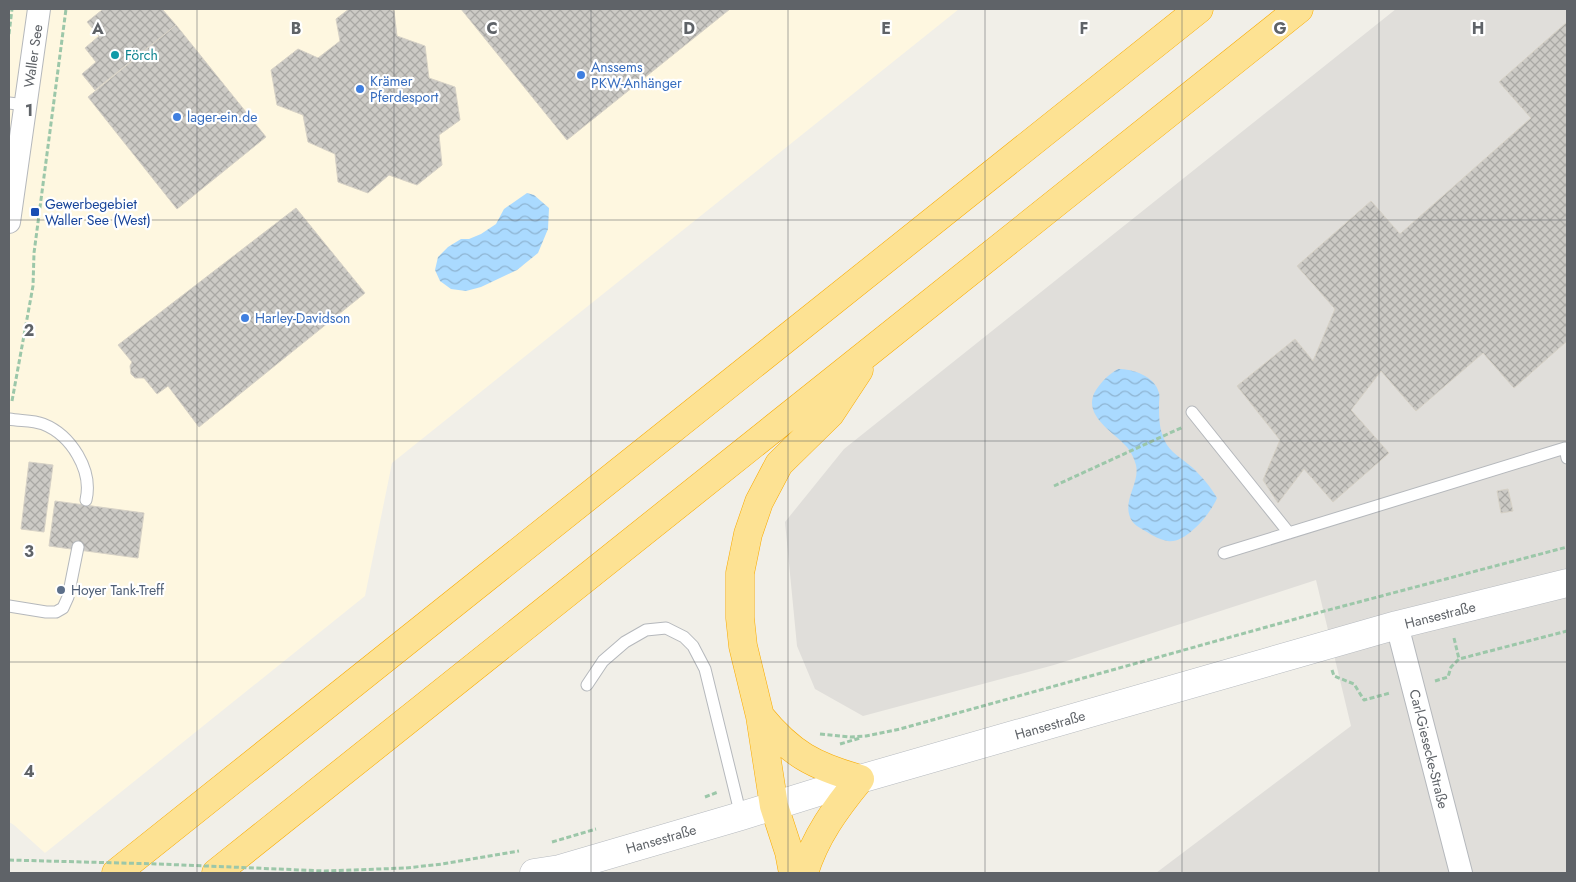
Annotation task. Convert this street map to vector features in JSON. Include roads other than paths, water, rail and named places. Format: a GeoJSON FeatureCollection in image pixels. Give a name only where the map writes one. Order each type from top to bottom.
{"type":"FeatureCollection","features":[{"type":"Feature","properties":{"kind":"highway"},"geometry":{"type":"LineString","coordinates":[[116,873],[1199,9]]}},
{"type":"Feature","properties":{"kind":"highway"},"geometry":{"type":"LineString","coordinates":[[216,873],[1299,9]]}},
{"type":"Feature","properties":{"kind":"highway"},"geometry":{"type":"LineString","coordinates":[[793,873],[789,852],[774,806],[760,716],[743,646],[740,618],[740,573],[748,534],[759,502],[779,464],[830,414],[874,348]]}},
{"type":"Feature","properties":{"kind":"highway"},"geometry":{"type":"LineString","coordinates":[[760,716],[786,744],[802,756],[830,770],[860,779],[839,804],[821,832],[804,873]]}},
{"type":"Feature","properties":{"kind":"main road","name":"Hansestraße"},"geometry":{"type":"LineString","coordinates":[[530,861],[560,869],[860,779],[1397,625],[1567,583]]}},
{"type":"Feature","properties":{"kind":"street","name":"Waller See"},"geometry":{"type":"LineString","coordinates":[[9,222],[17,104],[39,9]]}},
{"type":"Feature","properties":{"kind":"street","name":"Carl-Giesecke-Straße"},"geometry":{"type":"LineString","coordinates":[[1397,625],[1461,873]]}},
{"type":"Feature","properties":{"kind":"lane"},"geometry":{"type":"LineString","coordinates":[[1192,412],[1289,533]]}},
{"type":"Feature","properties":{"kind":"lane"},"geometry":{"type":"LineString","coordinates":[[9,419],[41,423],[59,433],[68,441],[77,454],[87,478],[88,490],[86,500]]}},
{"type":"Feature","properties":{"kind":"lane"},"geometry":{"type":"LineString","coordinates":[[1224,553],[1566,451]]}},
{"type":"Feature","properties":{"kind":"lane"},"geometry":{"type":"LineString","coordinates":[[9,606],[46,612],[56,612],[63,608],[68,597],[78,547]]}},
{"type":"Feature","properties":{"kind":"lane"},"geometry":{"type":"LineString","coordinates":[[587,685],[603,661],[625,642],[646,630],[666,628],[684,638],[693,646],[705,670],[741,816]]}},
{"type":"Feature","properties":{"kind":"water"},"geometry":{"type":"Polygon","coordinates":[[[527,193],[534,195],[549,208],[548,229],[538,253],[517,270],[481,287],[466,291],[451,289],[440,281],[435,270],[438,257],[448,247],[461,239],[469,239],[481,234],[496,224],[504,209],[527,193]]]}},
{"type":"Feature","properties":{"kind":"water"},"geometry":{"type":"Polygon","coordinates":[[[1118,369],[1137,372],[1148,378],[1157,387],[1160,425],[1167,445],[1200,475],[1217,498],[1204,519],[1190,533],[1175,541],[1157,538],[1137,526],[1131,520],[1128,510],[1137,472],[1135,462],[1129,450],[1106,428],[1092,407],[1092,399],[1096,390],[1106,378],[1118,369]]]}},
{"type":"Feature","properties":{"kind":"place","name":"Förch"},"geometry":{"type":"Point","coordinates":[115,55]}},
{"type":"Feature","properties":{"kind":"place","name":"Anssems PKW-Anhänger"},"geometry":{"type":"Point","coordinates":[581,75]}},
{"type":"Feature","properties":{"kind":"place","name":"Krämer Pferdesport"},"geometry":{"type":"Point","coordinates":[360,89]}},
{"type":"Feature","properties":{"kind":"place","name":"lager-ein.de"},"geometry":{"type":"Point","coordinates":[177,117]}},
{"type":"Feature","properties":{"kind":"place","name":"Gewerbegebiet Waller See (West)"},"geometry":{"type":"Point","coordinates":[35,212]}},
{"type":"Feature","properties":{"kind":"place","name":"Harley-Davidson"},"geometry":{"type":"Point","coordinates":[245,318]}},
{"type":"Feature","properties":{"kind":"place","name":"Hoyer Tank-Treff"},"geometry":{"type":"Point","coordinates":[61,590]}}]}
